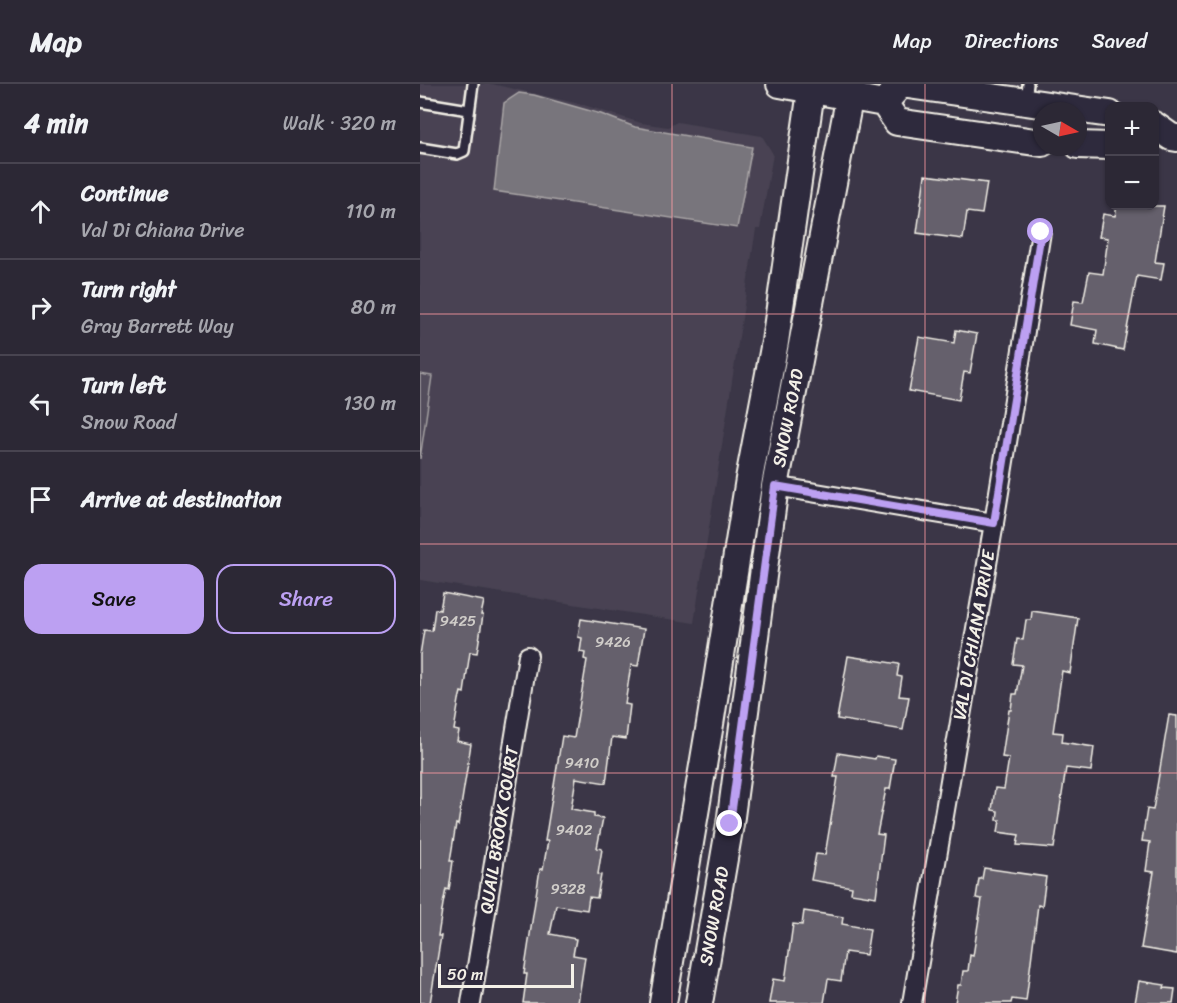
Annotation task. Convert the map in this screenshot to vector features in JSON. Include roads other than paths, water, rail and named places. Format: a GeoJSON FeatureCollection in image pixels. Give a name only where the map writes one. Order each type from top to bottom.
{"type":"FeatureCollection","features":[{"type":"Feature","properties":{"kind":"main road"},"geometry":{"type":"LineString","coordinates":[[780,84],[851,90],[884,103],[897,122],[1033,142]]}},
{"type":"Feature","properties":{"kind":"main road"},"geometry":{"type":"LineString","coordinates":[[884,103],[901,84],[1027,93],[1105,113]]}},
{"type":"Feature","properties":{"kind":"main road","name":"SNOW ROAD"},"geometry":{"type":"LineString","coordinates":[[663,1003],[749,479],[775,342],[811,87]]}},
{"type":"Feature","properties":{"kind":"main road","name":"SNOW ROAD"},"geometry":{"type":"LineString","coordinates":[[699,1003],[730,824],[775,486],[851,90]]}},
{"type":"Feature","properties":{"kind":"main road"},"geometry":{"type":"LineString","coordinates":[[1087,145],[1105,146]]}},
{"type":"Feature","properties":{"kind":"street","name":"VAL DI CHIANA DRIVE"},"geometry":{"type":"LineString","coordinates":[[912,1003],[1041,232]]}},
{"type":"Feature","properties":{"kind":"street"},"geometry":{"type":"LineString","coordinates":[[775,486],[994,523]]}},
{"type":"Feature","properties":{"kind":"street","name":"QUAIL BROOK COURT"},"geometry":{"type":"LineString","coordinates":[[471,1003],[528,656]]}},
{"type":"Feature","properties":{"kind":"lane"},"geometry":{"type":"LineString","coordinates":[[420,148],[461,153],[464,151],[473,84]]}},
{"type":"Feature","properties":{"kind":"lane"},"geometry":{"type":"LineString","coordinates":[[420,102],[469,110]]}}]}
